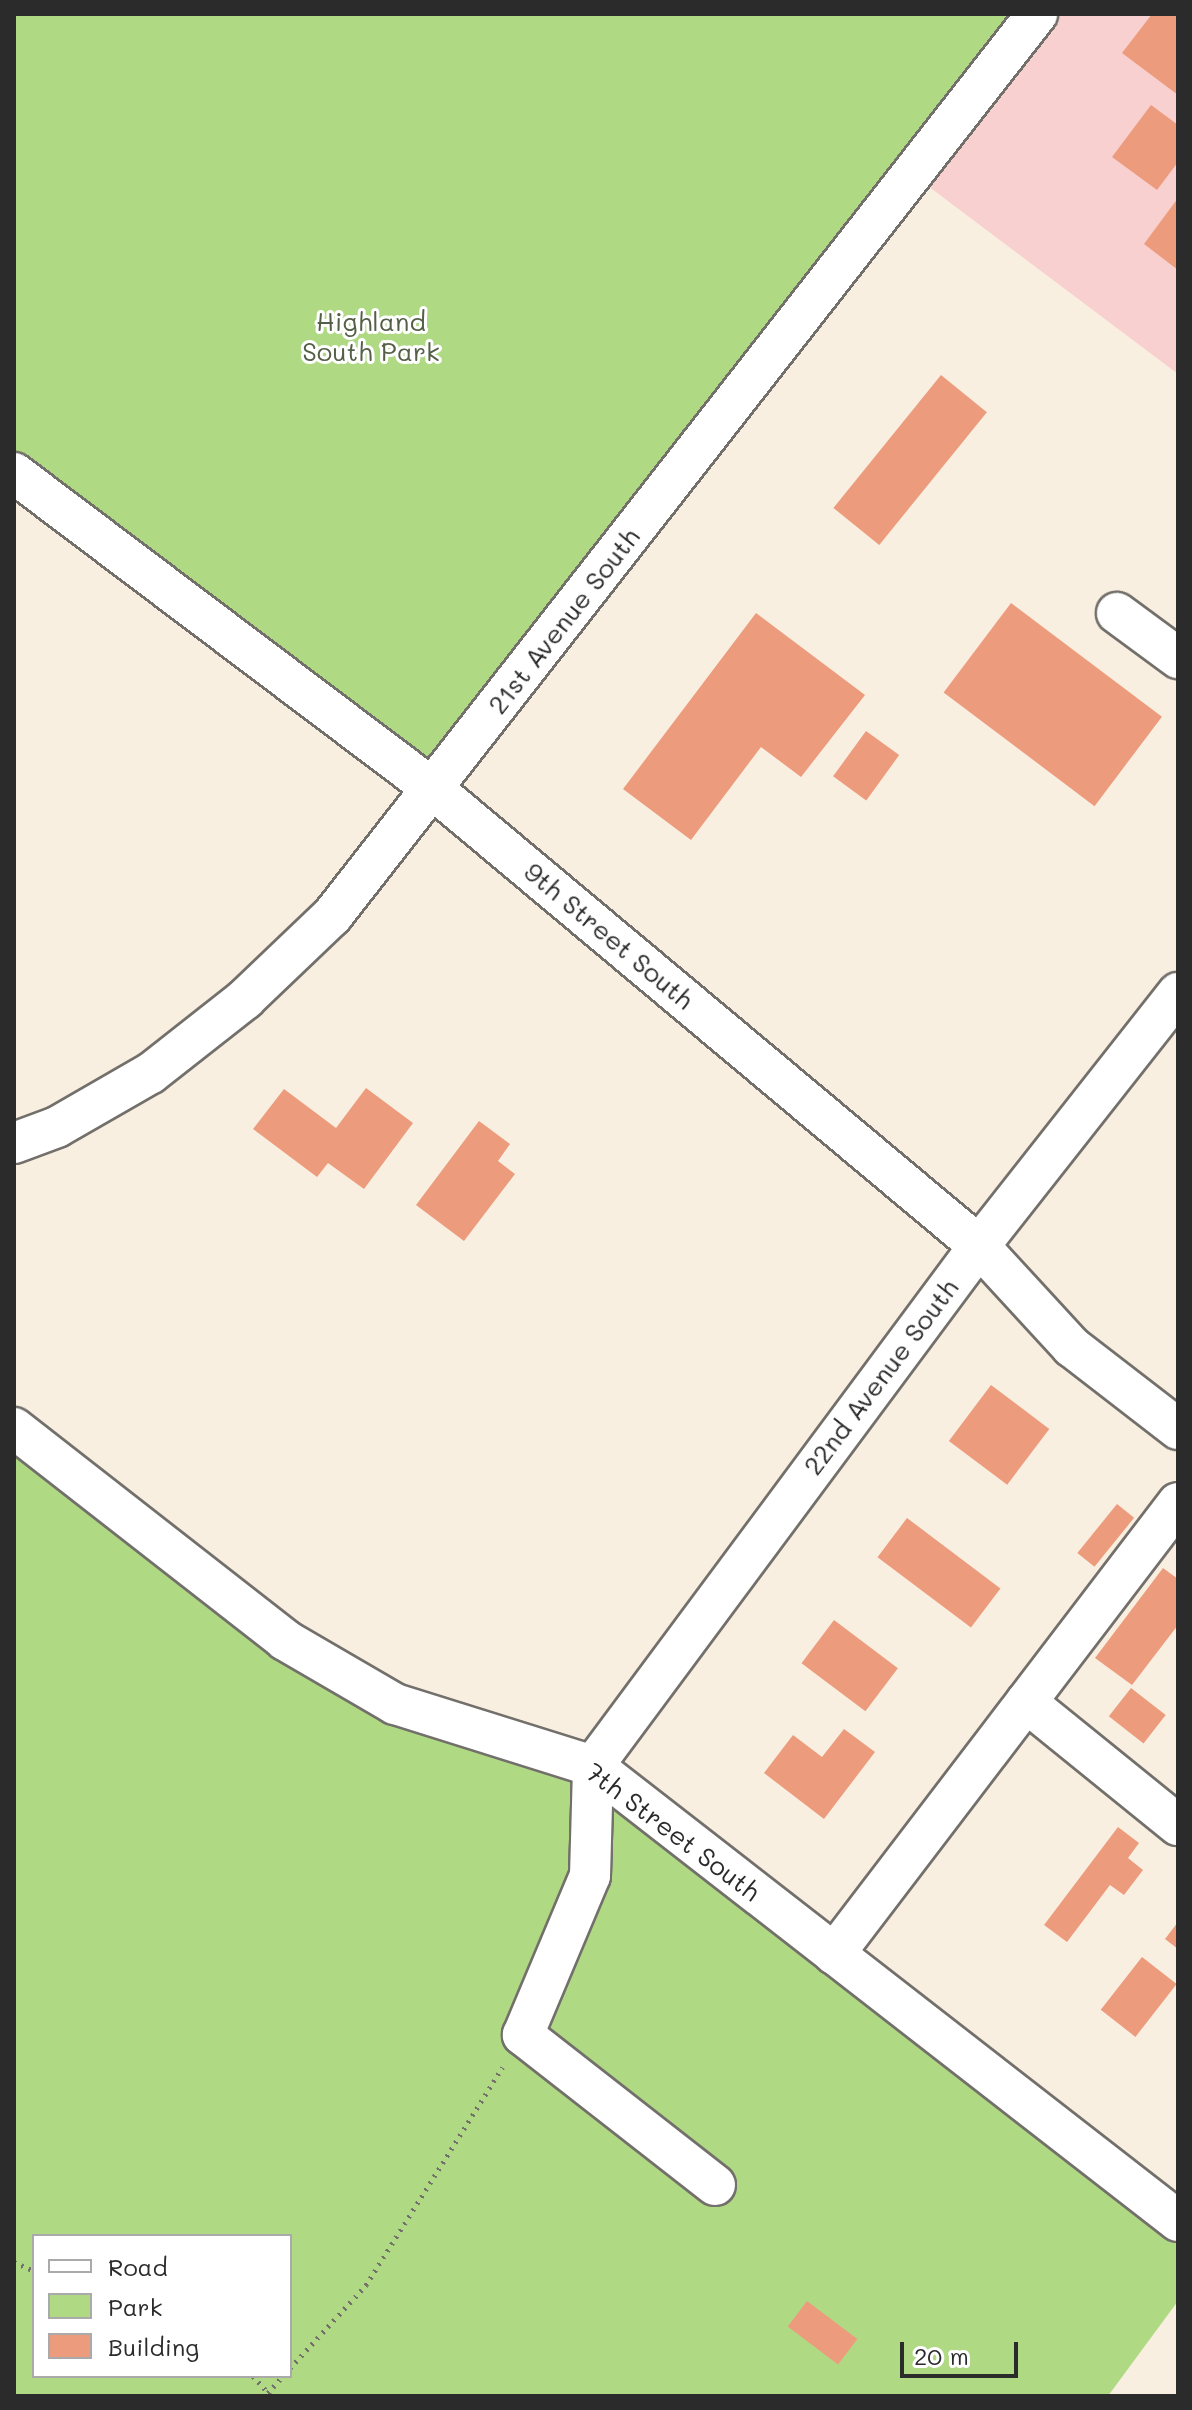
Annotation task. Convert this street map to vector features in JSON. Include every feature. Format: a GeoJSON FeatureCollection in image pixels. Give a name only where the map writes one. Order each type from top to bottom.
{"type":"FeatureCollection","features":[{"type":"Feature","properties":{"kind":"street","name":"21st Avenue South"},"geometry":{"type":"LineString","coordinates":[[14,1143],[57,1127],[151,1073],[245,999],[332,916],[1037,14]]}},
{"type":"Feature","properties":{"kind":"street","name":"9th Street South"},"geometry":{"type":"LineString","coordinates":[[14,473],[433,789],[979,1246],[1072,1347],[1178,1429]]}},
{"type":"Feature","properties":{"kind":"street"},"geometry":{"type":"LineString","coordinates":[[1117,613],[1178,658]]}},
{"type":"Feature","properties":{"kind":"street","name":"22nd Avenue South"},"geometry":{"type":"LineString","coordinates":[[593,1766],[979,1246],[1178,993]]}},
{"type":"Feature","properties":{"kind":"street","name":"7th Street South"},"geometry":{"type":"LineString","coordinates":[[14,1428],[299,1648],[395,1704],[593,1766],[1178,2221]]}},
{"type":"Feature","properties":{"kind":"street"},"geometry":{"type":"LineString","coordinates":[[834,1954],[1178,1503]]}},
{"type":"Feature","properties":{"kind":"street"},"geometry":{"type":"LineString","coordinates":[[1026,1702],[1178,1825]]}},
{"type":"Feature","properties":{"kind":"street"},"geometry":{"type":"LineString","coordinates":[[593,1766],[590,1876],[523,2035],[715,2185]]}},
{"type":"Feature","properties":{"kind":"path"},"geometry":{"type":"LineString","coordinates":[[292,2366],[366,2285],[523,2035]]}},
{"type":"Feature","properties":{"kind":"path"},"geometry":{"type":"LineString","coordinates":[[255,2378],[269,2394],[281,2378]]}},
{"type":"Feature","properties":{"kind":"shaded area"},"geometry":{"type":"Polygon","coordinates":[[[1037,14],[1178,14],[1178,374],[912,174],[1037,14]]]}},
{"type":"Feature","properties":{"kind":"green space","name":"Highland South Park"},"geometry":{"type":"Polygon","coordinates":[[[14,14],[1033,14],[433,789],[14,473],[14,14]]]}},
{"type":"Feature","properties":{"kind":"green space"},"geometry":{"type":"Polygon","coordinates":[[[14,1428],[285,1640],[593,1766],[1178,2221],[1178,2301],[1108,2396],[14,2396],[14,1428]]]}},
{"type":"Feature","properties":{"kind":"building"},"geometry":{"type":"Polygon","coordinates":[[[1152,14],[1178,14],[1178,95],[1122,53],[1152,14]]]}},
{"type":"Feature","properties":{"kind":"building"},"geometry":{"type":"Polygon","coordinates":[[[1151,105],[1178,125],[1178,162],[1157,190],[1112,157],[1151,105]]]}},
{"type":"Feature","properties":{"kind":"building"},"geometry":{"type":"Polygon","coordinates":[[[1178,198],[1178,270],[1144,244],[1178,198]]]}},
{"type":"Feature","properties":{"kind":"building"},"geometry":{"type":"Polygon","coordinates":[[[941,375],[987,412],[879,545],[833,508],[941,375]]]}},
{"type":"Feature","properties":{"kind":"building"},"geometry":{"type":"Polygon","coordinates":[[[1011,603],[1162,717],[1095,806],[944,692],[1011,603]]]}},
{"type":"Feature","properties":{"kind":"building"},"geometry":{"type":"Polygon","coordinates":[[[756,613],[865,695],[801,777],[761,747],[691,840],[623,789],[756,613]]]}},
{"type":"Feature","properties":{"kind":"building"},"geometry":{"type":"Polygon","coordinates":[[[866,731],[899,755],[866,800],[833,776],[866,731]]]}},
{"type":"Feature","properties":{"kind":"building"},"geometry":{"type":"Polygon","coordinates":[[[366,1088],[413,1123],[364,1189],[328,1163],[317,1177],[253,1129],[284,1089],[336,1128],[366,1088]]]}},
{"type":"Feature","properties":{"kind":"building"},"geometry":{"type":"Polygon","coordinates":[[[479,1121],[510,1144],[498,1161],[515,1174],[464,1241],[416,1205],[479,1121]]]}},
{"type":"Feature","properties":{"kind":"building"},"geometry":{"type":"Polygon","coordinates":[[[991,1385],[1049,1429],[1007,1485],[949,1441],[991,1385]]]}},
{"type":"Feature","properties":{"kind":"building"},"geometry":{"type":"Polygon","coordinates":[[[1117,1504],[1134,1518],[1094,1567],[1077,1553],[1117,1504]]]}},
{"type":"Feature","properties":{"kind":"building"},"geometry":{"type":"Polygon","coordinates":[[[907,1518],[1000,1588],[971,1628],[878,1557],[907,1518]]]}},
{"type":"Feature","properties":{"kind":"building"},"geometry":{"type":"Polygon","coordinates":[[[1163,1568],[1178,1579],[1178,1625],[1132,1685],[1095,1658],[1163,1568]]]}},
{"type":"Feature","properties":{"kind":"building"},"geometry":{"type":"Polygon","coordinates":[[[834,1620],[898,1668],[865,1711],[802,1663],[834,1620]]]}},
{"type":"Feature","properties":{"kind":"building"},"geometry":{"type":"Polygon","coordinates":[[[1131,1688],[1166,1715],[1144,1743],[1109,1716],[1131,1688]]]}},
{"type":"Feature","properties":{"kind":"building"},"geometry":{"type":"Polygon","coordinates":[[[844,1729],[875,1752],[824,1819],[764,1773],[793,1735],[822,1757],[844,1729]]]}},
{"type":"Feature","properties":{"kind":"building"},"geometry":{"type":"Polygon","coordinates":[[[1118,1827],[1139,1843],[1128,1858],[1143,1870],[1124,1895],[1110,1885],[1067,1942],[1044,1925],[1118,1827]]]}},
{"type":"Feature","properties":{"kind":"building"},"geometry":{"type":"Polygon","coordinates":[[[1178,1922],[1178,1949],[1165,1939],[1178,1922]]]}},
{"type":"Feature","properties":{"kind":"building"},"geometry":{"type":"Polygon","coordinates":[[[1142,1957],[1177,1984],[1135,2037],[1101,2010],[1142,1957]]]}},
{"type":"Feature","properties":{"kind":"building"},"geometry":{"type":"Polygon","coordinates":[[[807,2301],[857,2339],[838,2364],[788,2327],[807,2301]]]}}]}
